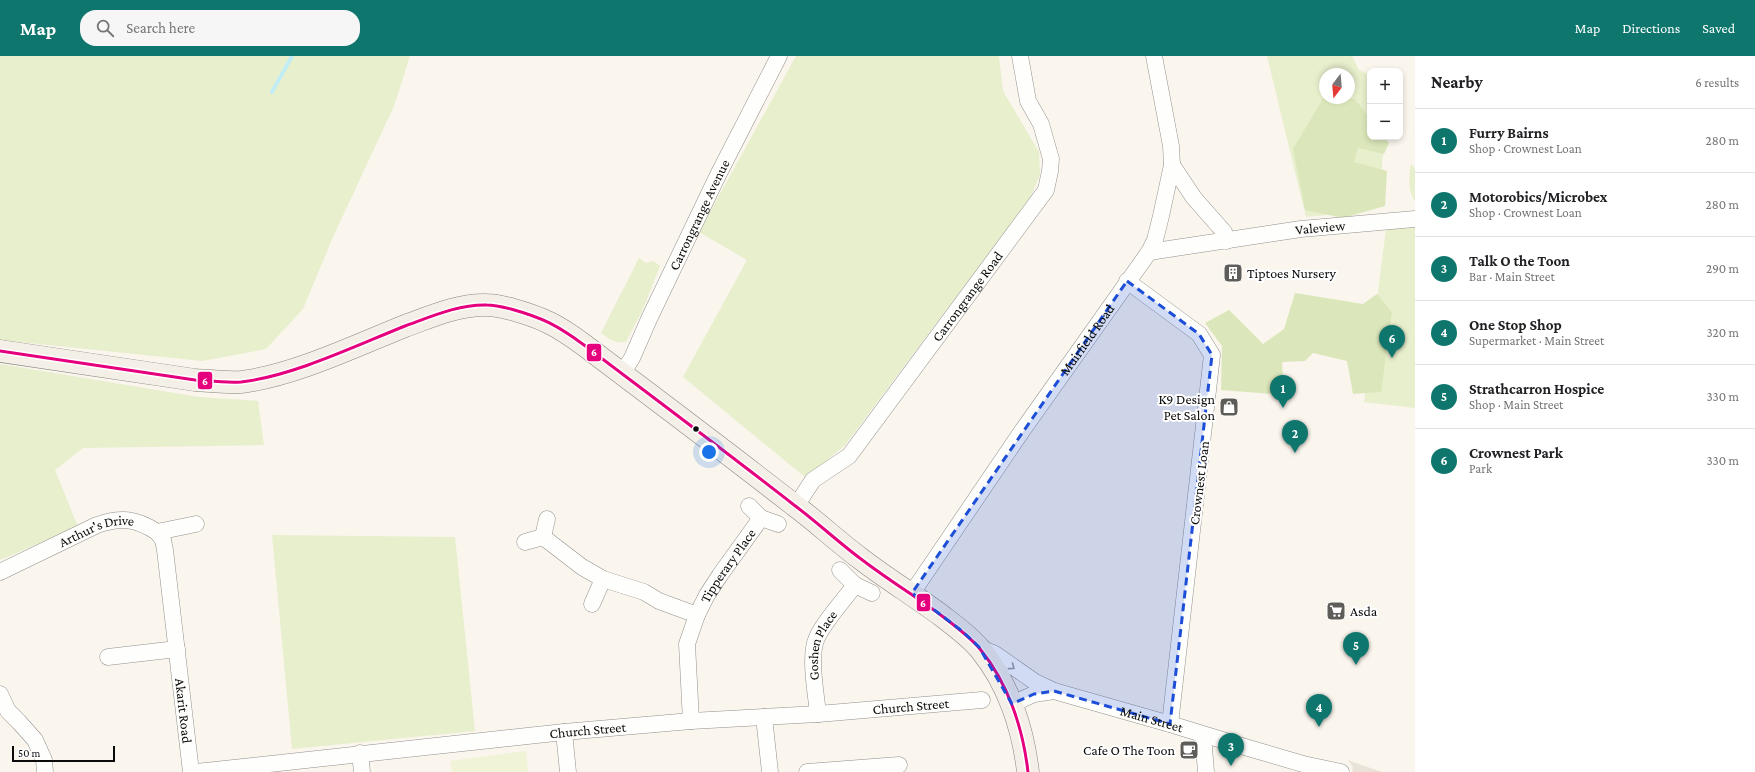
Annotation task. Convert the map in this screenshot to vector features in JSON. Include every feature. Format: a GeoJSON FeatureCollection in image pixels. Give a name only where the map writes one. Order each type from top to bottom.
{"type":"FeatureCollection","features":[{"type":"Feature","properties":{"kind":"street","name":"Carrongrange Avenue"},"geometry":{"type":"LineString","coordinates":[[622,374],[632,358],[648,319],[718,175],[779,56]]}},
{"type":"Feature","properties":{"kind":"street","name":"Carrongrange Road"},"geometry":{"type":"LineString","coordinates":[[796,506],[813,480],[849,456],[1046,190],[1051,159],[1041,124],[1028,101],[1020,56]]}},
{"type":"Feature","properties":{"kind":"street","name":"Muirfield Road"},"geometry":{"type":"LineString","coordinates":[[912,593],[1022,431],[1155,240],[1172,165],[1171,146],[1154,56]]}},
{"type":"Feature","properties":{"kind":"street"},"geometry":{"type":"LineString","coordinates":[[1172,165],[1194,198],[1224,232],[1227,241]]}},
{"type":"Feature","properties":{"kind":"street","name":"Valeview"},"geometry":{"type":"LineString","coordinates":[[1148,252],[1301,229],[1415,218]]}},
{"type":"Feature","properties":{"kind":"street","name":"Crownest Loan"},"geometry":{"type":"LineString","coordinates":[[1127,282],[1199,334],[1212,355],[1170,724]]}},
{"type":"Feature","properties":{"kind":"street","name":"Main Street"},"geometry":{"type":"LineString","coordinates":[[0,351],[189,379],[217,382],[239,382],[292,370],[437,314],[469,306],[487,304],[542,318],[558,326],[584,345],[796,506],[861,560],[912,593],[962,631],[979,647],[993,667],[1012,704],[1034,694],[1054,691]]}},
{"type":"Feature","properties":{"kind":"street","name":"Tipperary Place"},"geometry":{"type":"LineString","coordinates":[[749,506],[761,518],[778,524]]}},
{"type":"Feature","properties":{"kind":"street","name":"Tipperary Place"},"geometry":{"type":"LineString","coordinates":[[691,721],[687,644],[697,614],[720,575],[761,518]]}},
{"type":"Feature","properties":{"kind":"street","name":"Arthur's Drive"},"geometry":{"type":"LineString","coordinates":[[0,572],[97,525],[112,520],[127,519],[145,524],[157,532],[196,524]]}},
{"type":"Feature","properties":{"kind":"street"},"geometry":{"type":"LineString","coordinates":[[525,542],[543,537],[547,519]]}},
{"type":"Feature","properties":{"kind":"street","name":"Akarit Road"},"geometry":{"type":"LineString","coordinates":[[157,532],[163,540],[165,550],[191,772]]}},
{"type":"Feature","properties":{"kind":"street","name":"Tipperary Place"},"geometry":{"type":"LineString","coordinates":[[543,537],[582,567],[603,579],[644,592],[659,601],[697,614]]}},
{"type":"Feature","properties":{"kind":"street"},"geometry":{"type":"LineString","coordinates":[[840,570],[855,585],[872,593]]}},
{"type":"Feature","properties":{"kind":"street"},"geometry":{"type":"LineString","coordinates":[[592,604],[603,579]]}},
{"type":"Feature","properties":{"kind":"street","name":"Goshen Place"},"geometry":{"type":"LineString","coordinates":[[818,714],[813,652],[815,641],[823,627],[855,585]]}},
{"type":"Feature","properties":{"kind":"street","name":"Main Street"},"geometry":{"type":"LineString","coordinates":[[979,647],[995,654],[1035,682],[1054,691],[1304,764],[1340,772]]}},
{"type":"Feature","properties":{"kind":"street"},"geometry":{"type":"LineString","coordinates":[[108,657],[177,649]]}},
{"type":"Feature","properties":{"kind":"street"},"geometry":{"type":"LineString","coordinates":[[0,694],[8,711],[35,740],[44,760],[45,772]]}},
{"type":"Feature","properties":{"kind":"street","name":"Church Street"},"geometry":{"type":"LineString","coordinates":[[196,772],[564,732],[691,721],[818,714],[982,700]]}},
{"type":"Feature","properties":{"kind":"street"},"geometry":{"type":"LineString","coordinates":[[1012,704],[1021,735],[1028,772]]}},
{"type":"Feature","properties":{"kind":"street"},"geometry":{"type":"LineString","coordinates":[[764,717],[770,772]]}},
{"type":"Feature","properties":{"kind":"street"},"geometry":{"type":"LineString","coordinates":[[564,732],[568,772]]}},
{"type":"Feature","properties":{"kind":"street"},"geometry":{"type":"LineString","coordinates":[[1203,735],[1206,772]]}},
{"type":"Feature","properties":{"kind":"street"},"geometry":{"type":"LineString","coordinates":[[360,753],[362,772]]}},
{"type":"Feature","properties":{"kind":"street"},"geometry":{"type":"LineString","coordinates":[[807,772],[899,765]]}},
{"type":"Feature","properties":{"kind":"highlighted area"},"geometry":{"type":"Polygon","coordinates":[[[1127,281],[1199,334],[1212,355],[1170,724],[1054,691],[1034,694],[1012,704],[979,647],[962,631],[912,593],[1127,281]]]}},
{"type":"Feature","properties":{"kind":"green space"},"geometry":{"type":"Polygon","coordinates":[[[0,56],[410,56],[394,106],[333,237],[303,309],[266,349],[202,361],[0,340],[0,56]]]}},
{"type":"Feature","properties":{"kind":"green space"},"geometry":{"type":"Polygon","coordinates":[[[796,56],[999,56],[1003,91],[1039,152],[1040,175],[1030,198],[845,445],[806,478],[683,377],[747,260],[699,232],[796,56]]]}},
{"type":"Feature","properties":{"kind":"green space"},"geometry":{"type":"Polygon","coordinates":[[[1267,56],[1352,56],[1359,70],[1367,74],[1367,140],[1386,140],[1382,161],[1383,196],[1377,206],[1368,211],[1306,217],[1267,56]]]}},
{"type":"Feature","properties":{"kind":"green space"},"geometry":{"type":"Polygon","coordinates":[[[1355,99],[1367,115],[1367,140],[1386,140],[1389,143],[1384,154],[1358,148],[1354,162],[1387,171],[1385,206],[1343,218],[1305,210],[1293,149],[1320,104],[1355,104],[1355,99]]]}},
{"type":"Feature","properties":{"kind":"green space"},"geometry":{"type":"Polygon","coordinates":[[[1411,164],[1415,168],[1415,201],[1412,196],[1409,178],[1411,164]]]}},
{"type":"Feature","properties":{"kind":"green space"},"geometry":{"type":"Polygon","coordinates":[[[1415,228],[1415,408],[1364,402],[1386,229],[1415,228]]]}},
{"type":"Feature","properties":{"kind":"green space"},"geometry":{"type":"Polygon","coordinates":[[[639,258],[646,263],[653,261],[660,266],[643,309],[626,342],[615,342],[601,333],[639,258]]]}},
{"type":"Feature","properties":{"kind":"green space"},"geometry":{"type":"Polygon","coordinates":[[[1295,293],[1363,304],[1377,294],[1392,312],[1381,392],[1353,394],[1347,361],[1313,353],[1305,361],[1282,362],[1284,395],[1221,390],[1222,346],[1205,323],[1229,310],[1263,344],[1284,329],[1295,293]]]}},
{"type":"Feature","properties":{"kind":"green space"},"geometry":{"type":"Polygon","coordinates":[[[0,364],[199,397],[258,401],[264,445],[83,448],[55,470],[78,527],[0,560],[0,364]]]}},
{"type":"Feature","properties":{"kind":"green space"},"geometry":{"type":"Polygon","coordinates":[[[272,535],[455,537],[475,731],[292,749],[272,535]]]}},
{"type":"Feature","properties":{"kind":"green space"},"geometry":{"type":"Polygon","coordinates":[[[526,751],[528,772],[452,772],[450,761],[526,751]]]}},
{"type":"Feature","properties":{"kind":"shaded area"},"geometry":{"type":"Polygon","coordinates":[[[1348,760],[1382,772],[1352,772],[1353,767],[1348,760]]]}},
{"type":"Feature","properties":{"kind":"waterway"},"geometry":{"type":"LineString","coordinates":[[272,92],[292,56]]}},
{"type":"Feature","properties":{"kind":"transit line","name":"6"},"geometry":{"type":"LineString","coordinates":[[0,351],[195,380],[241,382],[282,374],[303,367],[405,326],[455,309],[476,305],[496,306],[522,312],[541,319],[566,332],[584,345],[803,512],[861,559],[922,601],[962,631],[980,649],[999,676],[1013,707],[1018,723],[1026,755],[1028,772]]}},
{"type":"Feature","properties":{"kind":"place","name":"Tiptoes Nursery"},"geometry":{"type":"Point","coordinates":[1233,273]}},
{"type":"Feature","properties":{"kind":"place","name":"Crownest Park"},"geometry":{"type":"Point","coordinates":[1392,358]}},
{"type":"Feature","properties":{"kind":"place","name":"K9 Design Pet Salon"},"geometry":{"type":"Point","coordinates":[1229,407]}},
{"type":"Feature","properties":{"kind":"place","name":"Furry Bairns"},"geometry":{"type":"Point","coordinates":[1283,408]}},
{"type":"Feature","properties":{"kind":"place","name":"Motorobics/Microbex"},"geometry":{"type":"Point","coordinates":[1295,453]}},
{"type":"Feature","properties":{"kind":"place","name":"Asda"},"geometry":{"type":"Point","coordinates":[1336,611]}},
{"type":"Feature","properties":{"kind":"place","name":"Strathcarron Hospice"},"geometry":{"type":"Point","coordinates":[1356,665]}},
{"type":"Feature","properties":{"kind":"place","name":"One Stop Shop"},"geometry":{"type":"Point","coordinates":[1319,727]}},
{"type":"Feature","properties":{"kind":"place","name":"Cafe O The Toon"},"geometry":{"type":"Point","coordinates":[1189,750]}},
{"type":"Feature","properties":{"kind":"place","name":"Talk O the Toon"},"geometry":{"type":"Point","coordinates":[1231,766]}}]}
